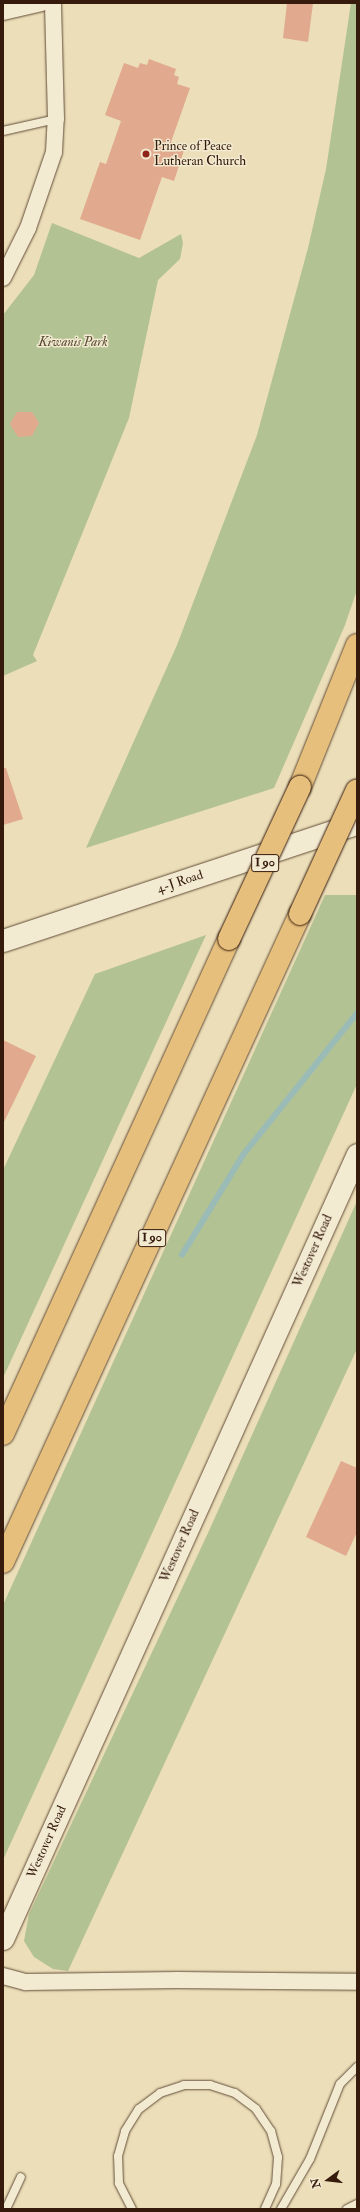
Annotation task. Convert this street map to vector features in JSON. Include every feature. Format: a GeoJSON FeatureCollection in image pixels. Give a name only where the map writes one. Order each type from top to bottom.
{"type":"FeatureCollection","features":[{"type":"Feature","properties":{"kind":"highway","name":"I 90"},"geometry":{"type":"LineString","coordinates":[[3,1434],[300,787],[357,644]]}},
{"type":"Feature","properties":{"kind":"highway","name":"I 90"},"geometry":{"type":"LineString","coordinates":[[3,1562],[357,790]]}},
{"type":"Feature","properties":{"kind":"main road","name":"4-J Road"},"geometry":{"type":"LineString","coordinates":[[3,941],[357,824]]}},
{"type":"Feature","properties":{"kind":"street"},"geometry":{"type":"LineString","coordinates":[[3,12],[41,3]]}},
{"type":"Feature","properties":{"kind":"street"},"geometry":{"type":"LineString","coordinates":[[6,268],[28,228],[54,152],[56,119],[53,3]]}},
{"type":"Feature","properties":{"kind":"street","name":"Westover Road"},"geometry":{"type":"LineString","coordinates":[[3,1938],[357,1154]]}},
{"type":"Feature","properties":{"kind":"street"},"geometry":{"type":"LineString","coordinates":[[3,1976],[26,1982],[178,1980],[357,1982]]}},
{"type":"Feature","properties":{"kind":"lane"},"geometry":{"type":"LineString","coordinates":[[3,131],[56,119]]}},
{"type":"Feature","properties":{"kind":"lane"},"geometry":{"type":"LineString","coordinates":[[281,2209],[310,2159],[340,2084],[357,2067]]}},
{"type":"Feature","properties":{"kind":"lane"},"geometry":{"type":"LineString","coordinates":[[129,2208],[119,2183],[118,2156],[125,2131],[135,2115],[160,2093],[184,2085],[210,2085],[235,2093],[256,2109],[271,2131],[278,2157],[276,2184],[265,2209]]}},
{"type":"Feature","properties":{"kind":"lane"},"geometry":{"type":"LineString","coordinates":[[6,2209],[21,2177]]}},
{"type":"Feature","properties":{"kind":"lane"},"geometry":{"type":"LineString","coordinates":[[347,2209],[357,2204]]}},
{"type":"Feature","properties":{"kind":"green space"},"geometry":{"type":"Polygon","coordinates":[[[351,3],[357,3],[357,590],[345,625],[274,788],[86,848],[177,645],[257,435],[308,248],[326,169],[351,3]]]}},
{"type":"Feature","properties":{"kind":"green space","name":"Kiwanis Park"},"geometry":{"type":"Polygon","coordinates":[[[52,223],[139,258],[181,234],[183,243],[180,259],[158,280],[129,418],[33,655],[37,661],[3,676],[3,315],[34,275],[52,223]]]}},
{"type":"Feature","properties":{"kind":"green space"},"geometry":{"type":"Polygon","coordinates":[[[325,895],[357,895],[357,1084],[3,1860],[3,1605],[325,895]]]}},
{"type":"Feature","properties":{"kind":"green space"},"geometry":{"type":"Polygon","coordinates":[[[206,935],[3,1378],[3,1170],[95,974],[206,935]]]}},
{"type":"Feature","properties":{"kind":"green space"},"geometry":{"type":"Polygon","coordinates":[[[357,1201],[357,1349],[68,1971],[53,1969],[34,1957],[24,1941],[29,1914],[208,1533],[357,1201]]]}},
{"type":"Feature","properties":{"kind":"building"},"geometry":{"type":"Polygon","coordinates":[[[287,3],[313,3],[308,42],[283,38],[287,3]]]}},
{"type":"Feature","properties":{"kind":"building","name":"Prince of Peace Lutheran Church"},"geometry":{"type":"Polygon","coordinates":[[[149,59],[176,69],[174,75],[179,77],[177,84],[190,88],[171,142],[185,147],[174,181],[162,177],[140,240],[80,219],[100,162],[106,164],[121,121],[105,115],[124,63],[138,68],[140,63],[147,65],[149,59]]]}},
{"type":"Feature","properties":{"kind":"building"},"geometry":{"type":"Polygon","coordinates":[[[17,412],[32,412],[39,423],[32,436],[18,437],[10,424],[17,412]]]}},
{"type":"Feature","properties":{"kind":"building"},"geometry":{"type":"Polygon","coordinates":[[[3,768],[6,768],[23,819],[3,825],[3,768]]]}},
{"type":"Feature","properties":{"kind":"building"},"geometry":{"type":"Polygon","coordinates":[[[3,1040],[36,1056],[3,1124],[3,1040]]]}},
{"type":"Feature","properties":{"kind":"building"},"geometry":{"type":"Polygon","coordinates":[[[341,1461],[357,1468],[357,1532],[346,1556],[306,1537],[341,1461]]]}},
{"type":"Feature","properties":{"kind":"waterway"},"geometry":{"type":"LineString","coordinates":[[182,1255],[243,1155],[357,1013]]}},
{"type":"Feature","properties":{"kind":"place","name":"Prince of Peace Lutheran Church"},"geometry":{"type":"Point","coordinates":[146,154]}}]}
